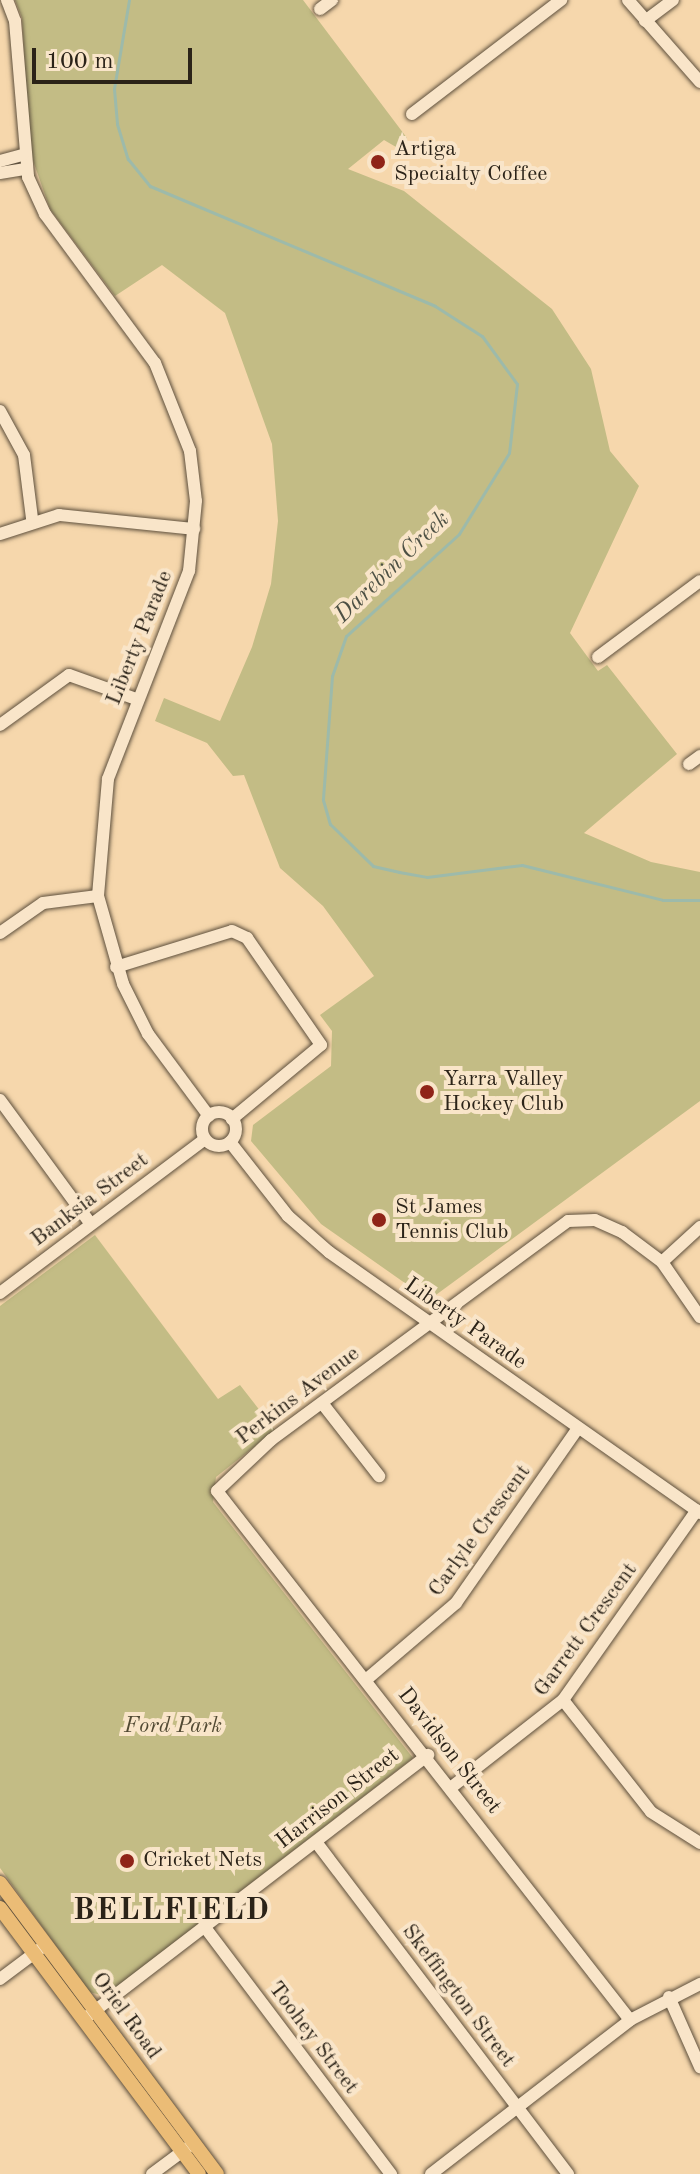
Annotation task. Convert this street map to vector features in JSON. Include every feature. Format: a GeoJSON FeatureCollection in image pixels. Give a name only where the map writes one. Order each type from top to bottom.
{"type":"FeatureCollection","features":[{"type":"Feature","properties":{"kind":"main road","name":"Oriel Road"},"geometry":{"type":"LineString","coordinates":[[0,1883],[82,2020],[187,2147],[217,2174]]}},
{"type":"Feature","properties":{"kind":"main road","name":"Oriel Road"},"geometry":{"type":"LineString","coordinates":[[0,1908],[94,2010],[187,2147],[199,2174]]}},
{"type":"Feature","properties":{"kind":"street","name":"Liberty Parade"},"geometry":{"type":"LineString","coordinates":[[7,0],[15,21],[22,155],[26,169],[45,214],[166,385],[190,451],[194,529],[178,604],[136,699],[102,804],[98,896],[116,967],[148,1034],[209,1116]]}},
{"type":"Feature","properties":{"kind":"street"},"geometry":{"type":"LineString","coordinates":[[320,9],[332,0]]}},
{"type":"Feature","properties":{"kind":"street"},"geometry":{"type":"LineString","coordinates":[[412,114],[561,0]]}},
{"type":"Feature","properties":{"kind":"street"},"geometry":{"type":"LineString","coordinates":[[628,0],[700,82]]}},
{"type":"Feature","properties":{"kind":"street"},"geometry":{"type":"LineString","coordinates":[[645,21],[673,0]]}},
{"type":"Feature","properties":{"kind":"street"},"geometry":{"type":"LineString","coordinates":[[0,161],[22,155]]}},
{"type":"Feature","properties":{"kind":"street"},"geometry":{"type":"LineString","coordinates":[[0,173],[26,169]]}},
{"type":"Feature","properties":{"kind":"street"},"geometry":{"type":"LineString","coordinates":[[0,411],[24,455],[32,518]]}},
{"type":"Feature","properties":{"kind":"street"},"geometry":{"type":"LineString","coordinates":[[0,534],[32,518],[194,529]]}},
{"type":"Feature","properties":{"kind":"street"},"geometry":{"type":"LineString","coordinates":[[598,657],[700,581]]}},
{"type":"Feature","properties":{"kind":"street"},"geometry":{"type":"LineString","coordinates":[[0,725],[69,675],[136,699]]}},
{"type":"Feature","properties":{"kind":"street"},"geometry":{"type":"LineString","coordinates":[[689,764],[700,756]]}},
{"type":"Feature","properties":{"kind":"street"},"geometry":{"type":"LineString","coordinates":[[0,933],[43,903],[98,896]]}},
{"type":"Feature","properties":{"kind":"street"},"geometry":{"type":"LineString","coordinates":[[116,967],[232,931],[247,938],[317,1032],[316,1055],[232,1119],[209,1116],[205,1139],[230,1142],[232,1119]]}},
{"type":"Feature","properties":{"kind":"street"},"geometry":{"type":"LineString","coordinates":[[0,1100],[90,1223]]}},
{"type":"Feature","properties":{"kind":"street","name":"Banksia Street"},"geometry":{"type":"LineString","coordinates":[[0,1293],[205,1139]]}},
{"type":"Feature","properties":{"kind":"street","name":"Liberty Parade"},"geometry":{"type":"LineString","coordinates":[[230,1142],[306,1234],[698,1512]]}},
{"type":"Feature","properties":{"kind":"street","name":"Perkins Avenue"},"geometry":{"type":"LineString","coordinates":[[229,1513],[217,1491],[224,1477],[568,1221],[595,1220],[662,1262]]}},
{"type":"Feature","properties":{"kind":"street"},"geometry":{"type":"LineString","coordinates":[[700,1227],[662,1262],[700,1317]]}},
{"type":"Feature","properties":{"kind":"street"},"geometry":{"type":"LineString","coordinates":[[322,1403],[379,1476]]}},
{"type":"Feature","properties":{"kind":"street","name":"Carlyle Crescent"},"geometry":{"type":"LineString","coordinates":[[367,1679],[456,1603],[578,1428]]}},
{"type":"Feature","properties":{"kind":"street","name":"Garrett Crescent"},"geometry":{"type":"LineString","coordinates":[[453,1786],[563,1700],[698,1512]]}},
{"type":"Feature","properties":{"kind":"street","name":"Davidson Street"},"geometry":{"type":"LineString","coordinates":[[229,1513],[453,1786],[630,2020]]}},
{"type":"Feature","properties":{"kind":"street"},"geometry":{"type":"LineString","coordinates":[[563,1700],[651,1812],[700,1843]]}},
{"type":"Feature","properties":{"kind":"street","name":"Harrison Street"},"geometry":{"type":"LineString","coordinates":[[82,2020],[428,1755]]}},
{"type":"Feature","properties":{"kind":"street","name":"Skeffington Street"},"geometry":{"type":"LineString","coordinates":[[316,1842],[568,2174]]}},
{"type":"Feature","properties":{"kind":"street","name":"Toohey Street"},"geometry":{"type":"LineString","coordinates":[[204,1926],[391,2174]]}},
{"type":"Feature","properties":{"kind":"street"},"geometry":{"type":"LineString","coordinates":[[0,1979],[39,1949]]}},
{"type":"Feature","properties":{"kind":"street"},"geometry":{"type":"LineString","coordinates":[[431,2174],[630,2020],[669,1997],[700,1984]]}},
{"type":"Feature","properties":{"kind":"street"},"geometry":{"type":"LineString","coordinates":[[669,1997],[700,2067]]}},
{"type":"Feature","properties":{"kind":"street"},"geometry":{"type":"LineString","coordinates":[[152,2174],[187,2147]]}},
{"type":"Feature","properties":{"kind":"green space"},"geometry":{"type":"Polygon","coordinates":[[[15,0],[303,0],[407,138],[396,147],[384,140],[348,169],[404,191],[552,309],[591,369],[610,451],[639,486],[570,633],[598,671],[607,665],[677,754],[584,833],[651,862],[700,872],[700,1101],[429,1300],[321,1224],[251,1141],[253,1125],[331,1066],[332,1031],[320,1015],[374,976],[323,906],[280,868],[244,775],[233,776],[207,743],[155,721],[164,698],[220,721],[252,647],[271,584],[278,521],[272,444],[225,313],[162,265],[115,296],[50,209],[30,152],[22,18],[15,0]]]}},
{"type":"Feature","properties":{"kind":"green space","name":"Ford Park"},"geometry":{"type":"Polygon","coordinates":[[[95,1235],[218,1399],[240,1385],[275,1430],[216,1477],[213,1502],[413,1758],[105,1996],[89,1992],[0,1868],[0,1306],[95,1235]]]}},
{"type":"Feature","properties":{"kind":"waterway","name":"Darebin Creek"},"geometry":{"type":"LineString","coordinates":[[129,0],[114,89],[117,124],[128,159],[150,186],[435,306],[482,336],[517,384],[509,453],[459,534],[346,636],[332,676],[323,800],[330,824],[373,866],[399,872],[427,877],[522,865],[663,900],[700,900]]}},
{"type":"Feature","properties":{"kind":"place","name":"Artiga Specialty Coffee"},"geometry":{"type":"Point","coordinates":[378,162]}},
{"type":"Feature","properties":{"kind":"place","name":"Yarra Valley Hockey Club"},"geometry":{"type":"Point","coordinates":[427,1092]}},
{"type":"Feature","properties":{"kind":"place","name":"St James Tennis Club"},"geometry":{"type":"Point","coordinates":[379,1220]}},
{"type":"Feature","properties":{"kind":"place","name":"Cricket Nets"},"geometry":{"type":"Point","coordinates":[127,1861]}},
{"type":"Feature","properties":{"kind":"district","name":"BELLFIELD"},"geometry":{"type":"Point","coordinates":[172,1911]}}]}
